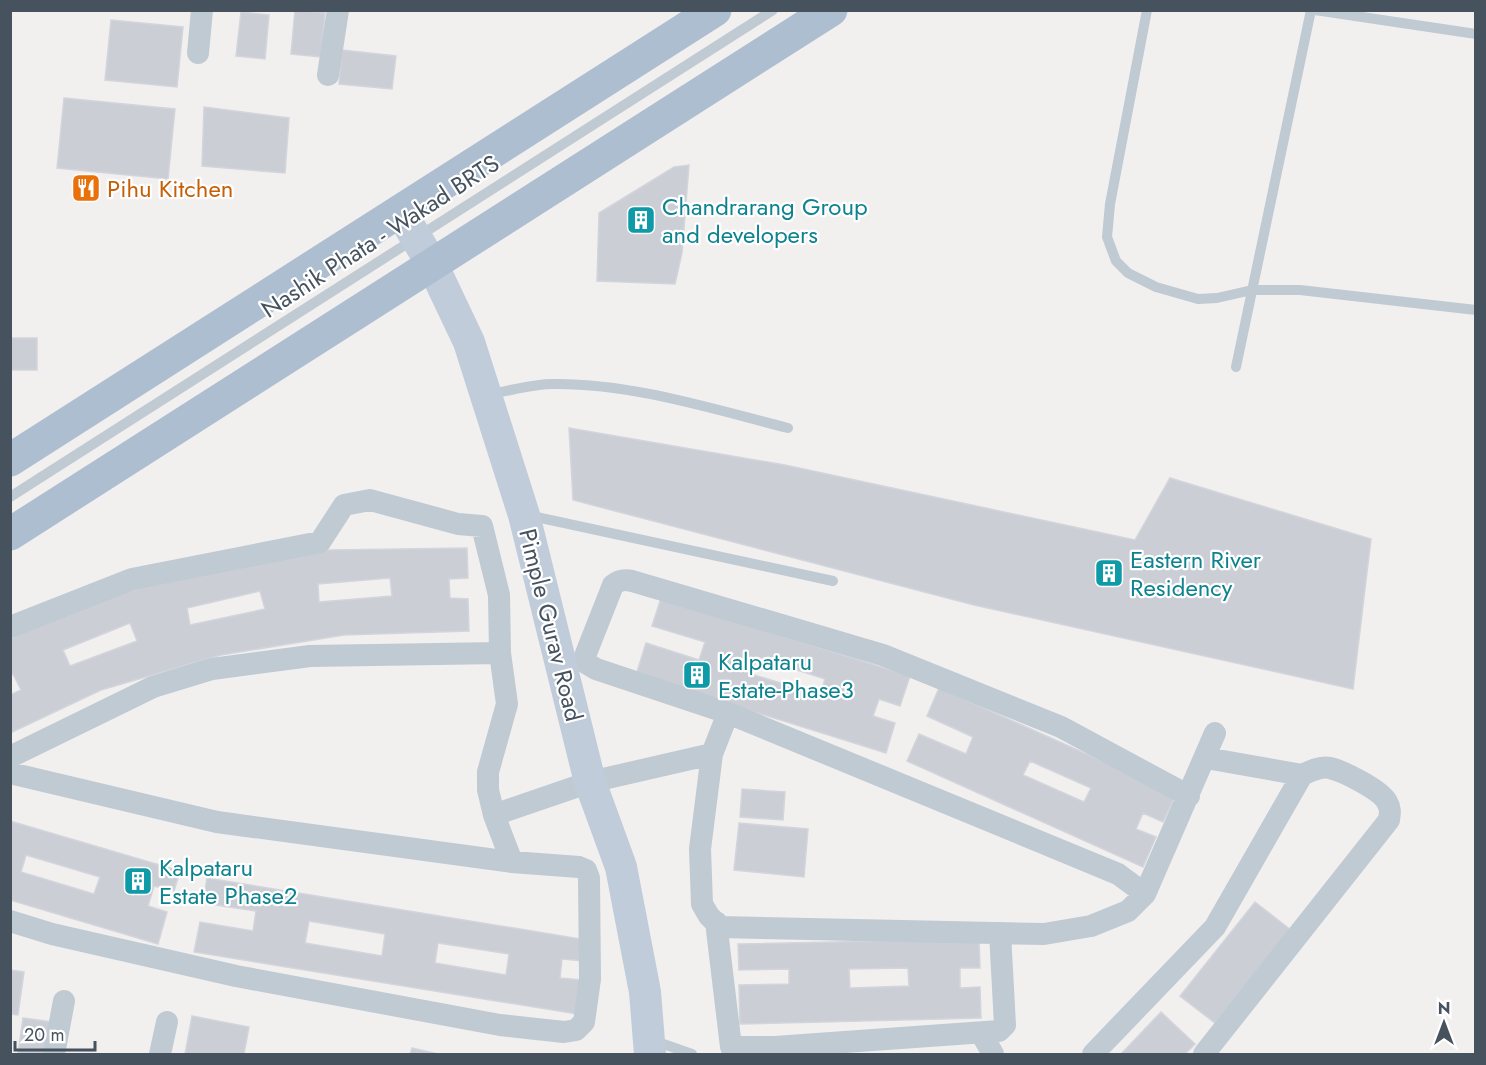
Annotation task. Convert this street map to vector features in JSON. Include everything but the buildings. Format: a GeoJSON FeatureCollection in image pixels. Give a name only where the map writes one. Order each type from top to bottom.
{"type":"FeatureCollection","features":[{"type":"Feature","properties":{"kind":"main road"},"geometry":{"type":"LineString","coordinates":[[10,534],[416,237],[715,10]]}},
{"type":"Feature","properties":{"kind":"main road"},"geometry":{"type":"LineString","coordinates":[[10,460],[831,10]]}},
{"type":"Feature","properties":{"kind":"street"},"geometry":{"type":"LineString","coordinates":[[198,53],[202,10]]}},
{"type":"Feature","properties":{"kind":"street"},"geometry":{"type":"LineString","coordinates":[[327,75],[338,10]]}},
{"type":"Feature","properties":{"kind":"street","name":"Pimple Gurav Road"},"geometry":{"type":"LineString","coordinates":[[416,237],[469,342],[524,515],[590,782],[621,867],[645,992],[650,1047]]}},
{"type":"Feature","properties":{"kind":"street"},"geometry":{"type":"LineString","coordinates":[[10,627],[132,579],[320,542],[344,505],[370,500],[458,524],[482,526],[499,595],[500,653],[507,704],[488,772],[488,790],[494,815],[513,862]]}},
{"type":"Feature","properties":{"kind":"street"},"geometry":{"type":"LineString","coordinates":[[1145,894],[1118,873],[728,713],[596,669],[586,663],[585,656],[614,585],[625,579],[632,580],[883,655],[1061,728],[1189,796]]}},
{"type":"Feature","properties":{"kind":"street"},"geometry":{"type":"LineString","coordinates":[[10,757],[153,687],[212,669],[310,656],[500,653]]}},
{"type":"Feature","properties":{"kind":"street"},"geometry":{"type":"LineString","coordinates":[[728,713],[712,754],[700,849],[702,904],[709,916],[720,927],[1044,934],[1091,926],[1128,910],[1145,894],[1215,733]]}},
{"type":"Feature","properties":{"kind":"street"},"geometry":{"type":"LineString","coordinates":[[494,815],[590,782],[712,754]]}},
{"type":"Feature","properties":{"kind":"street"},"geometry":{"type":"LineString","coordinates":[[1204,1054],[1389,820],[1391,809],[1386,799],[1372,788],[1330,768],[1319,768],[1302,775],[1206,758]]}},
{"type":"Feature","properties":{"kind":"street"},"geometry":{"type":"LineString","coordinates":[[10,773],[217,822],[513,862],[579,867],[586,870],[589,878],[590,979],[584,1022],[576,1030],[564,1032],[500,1025],[248,978],[52,934],[10,921]]}},
{"type":"Feature","properties":{"kind":"street"},"geometry":{"type":"LineString","coordinates":[[1093,1054],[1215,927],[1302,775]]}},
{"type":"Feature","properties":{"kind":"street"},"geometry":{"type":"LineString","coordinates":[[716,922],[731,1047],[775,1047],[999,1031],[1005,1025],[1000,933]]}},
{"type":"Feature","properties":{"kind":"street"},"geometry":{"type":"LineString","coordinates":[[54,1054],[64,1001]]}},
{"type":"Feature","properties":{"kind":"street"},"geometry":{"type":"LineString","coordinates":[[160,1054],[168,1022]]}},
{"type":"Feature","properties":{"kind":"street"},"geometry":{"type":"LineString","coordinates":[[981,1034],[993,1054]]}},
{"type":"Feature","properties":{"kind":"lane","name":"Nashik Phata - Wakad BRTS"},"geometry":{"type":"LineString","coordinates":[[10,497],[773,10]]}},
{"type":"Feature","properties":{"kind":"lane"},"geometry":{"type":"LineString","coordinates":[[1147,10],[1110,204],[1107,237],[1116,261],[1128,273],[1156,287],[1198,299],[1217,298],[1252,290],[1300,290],[1476,310]]}},
{"type":"Feature","properties":{"kind":"lane"},"geometry":{"type":"LineString","coordinates":[[1236,367],[1313,10],[1476,34]]}},
{"type":"Feature","properties":{"kind":"lane"},"geometry":{"type":"LineString","coordinates":[[486,394],[552,384],[607,388],[672,399],[788,428]]}},
{"type":"Feature","properties":{"kind":"lane"},"geometry":{"type":"LineString","coordinates":[[524,515],[832,581]]}},
{"type":"Feature","properties":{"kind":"lane"},"geometry":{"type":"LineString","coordinates":[[650,1047],[692,1054]]}},
{"type":"Feature","properties":{"kind":"place","name":"Pihu Kitchen"},"geometry":{"type":"Point","coordinates":[86,188]}},
{"type":"Feature","properties":{"kind":"place","name":"Chandrarang Group and developers"},"geometry":{"type":"Point","coordinates":[641,220]}},
{"type":"Feature","properties":{"kind":"place","name":"Eastern River Residency"},"geometry":{"type":"Point","coordinates":[1109,573]}},
{"type":"Feature","properties":{"kind":"place","name":"Kalpataru Estate-Phase3"},"geometry":{"type":"Point","coordinates":[697,675]}},
{"type":"Feature","properties":{"kind":"place","name":"Kalpataru Estate Phase2"},"geometry":{"type":"Point","coordinates":[138,881]}}]}
